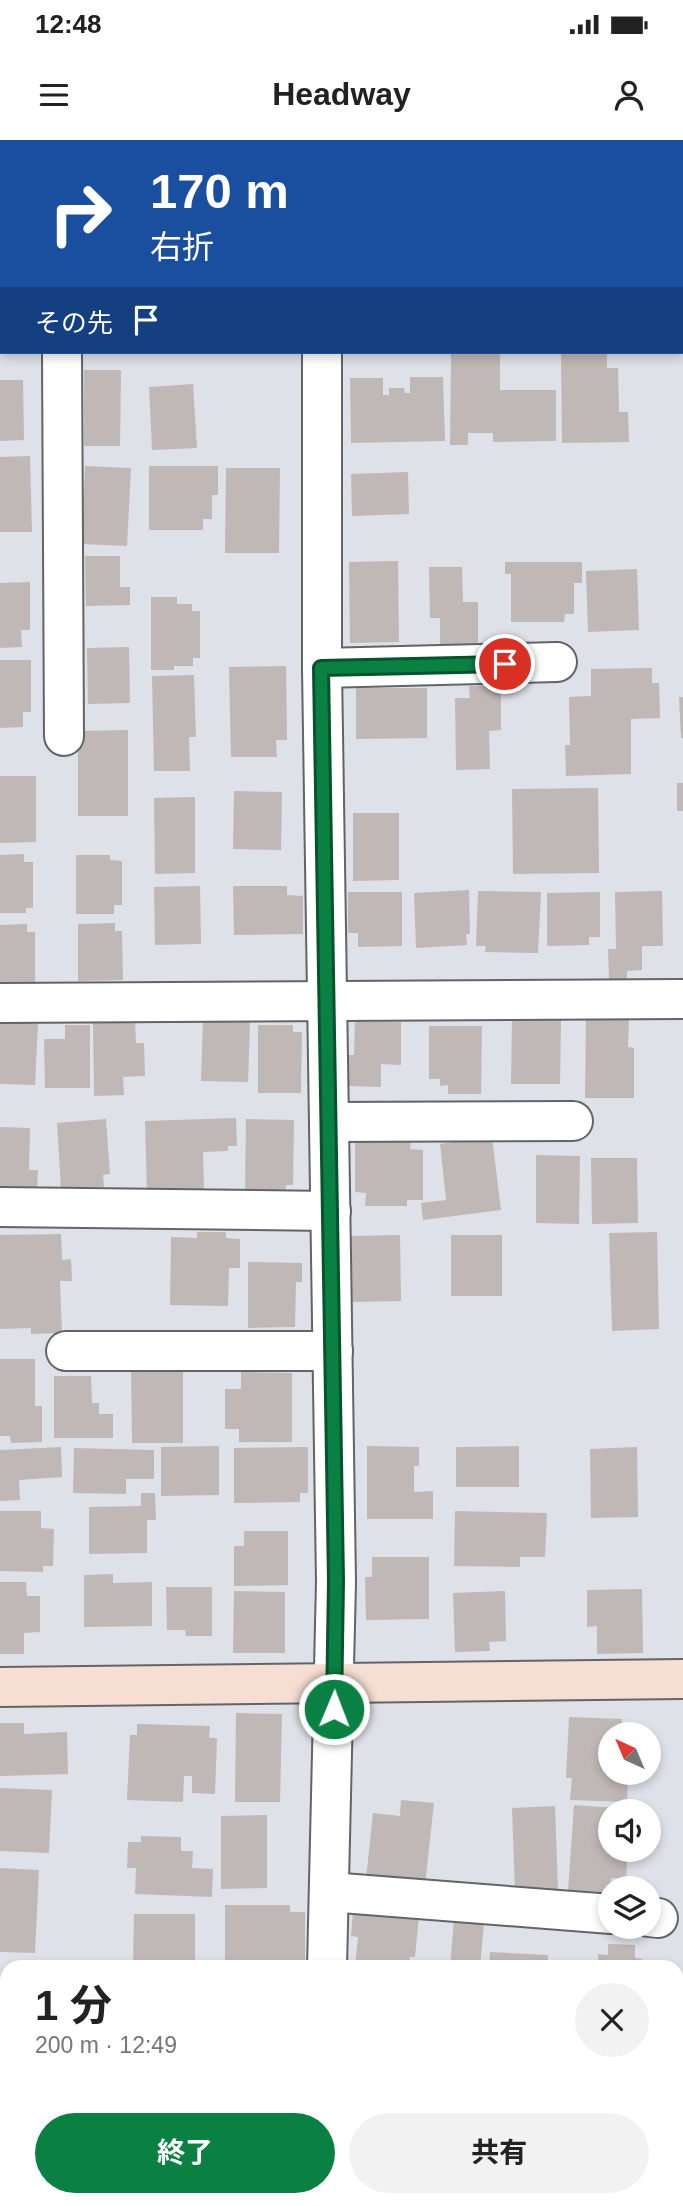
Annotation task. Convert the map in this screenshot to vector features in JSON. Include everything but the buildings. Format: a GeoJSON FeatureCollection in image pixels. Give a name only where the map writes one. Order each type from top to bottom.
{"type":"FeatureCollection","features":[{"type":"Feature","properties":{"kind":"street"},"geometry":{"type":"LineString","coordinates":[[62,354],[64,736]]}},
{"type":"Feature","properties":{"kind":"street"},"geometry":{"type":"LineString","coordinates":[[322,354],[321,668],[336,1581],[327,1960]]}},
{"type":"Feature","properties":{"kind":"street"},"geometry":{"type":"LineString","coordinates":[[321,668],[557,662]]}},
{"type":"Feature","properties":{"kind":"street"},"geometry":{"type":"LineString","coordinates":[[0,1003],[683,999]]}},
{"type":"Feature","properties":{"kind":"street"},"geometry":{"type":"LineString","coordinates":[[330,1122],[573,1121]]}},
{"type":"Feature","properties":{"kind":"street"},"geometry":{"type":"LineString","coordinates":[[0,1207],[331,1210]]}},
{"type":"Feature","properties":{"kind":"street"},"geometry":{"type":"LineString","coordinates":[[66,1351],[333,1351]]}},
{"type":"Feature","properties":{"kind":"street"},"geometry":{"type":"LineString","coordinates":[[0,1687],[683,1679]]}},
{"type":"Feature","properties":{"kind":"street"},"geometry":{"type":"LineString","coordinates":[[329,1892],[598,1913]]}},
{"type":"Feature","properties":{"kind":"route"},"geometry":{"type":"LineString","coordinates":[[334,1709],[336,1581],[321,668],[505,664]]}}]}
